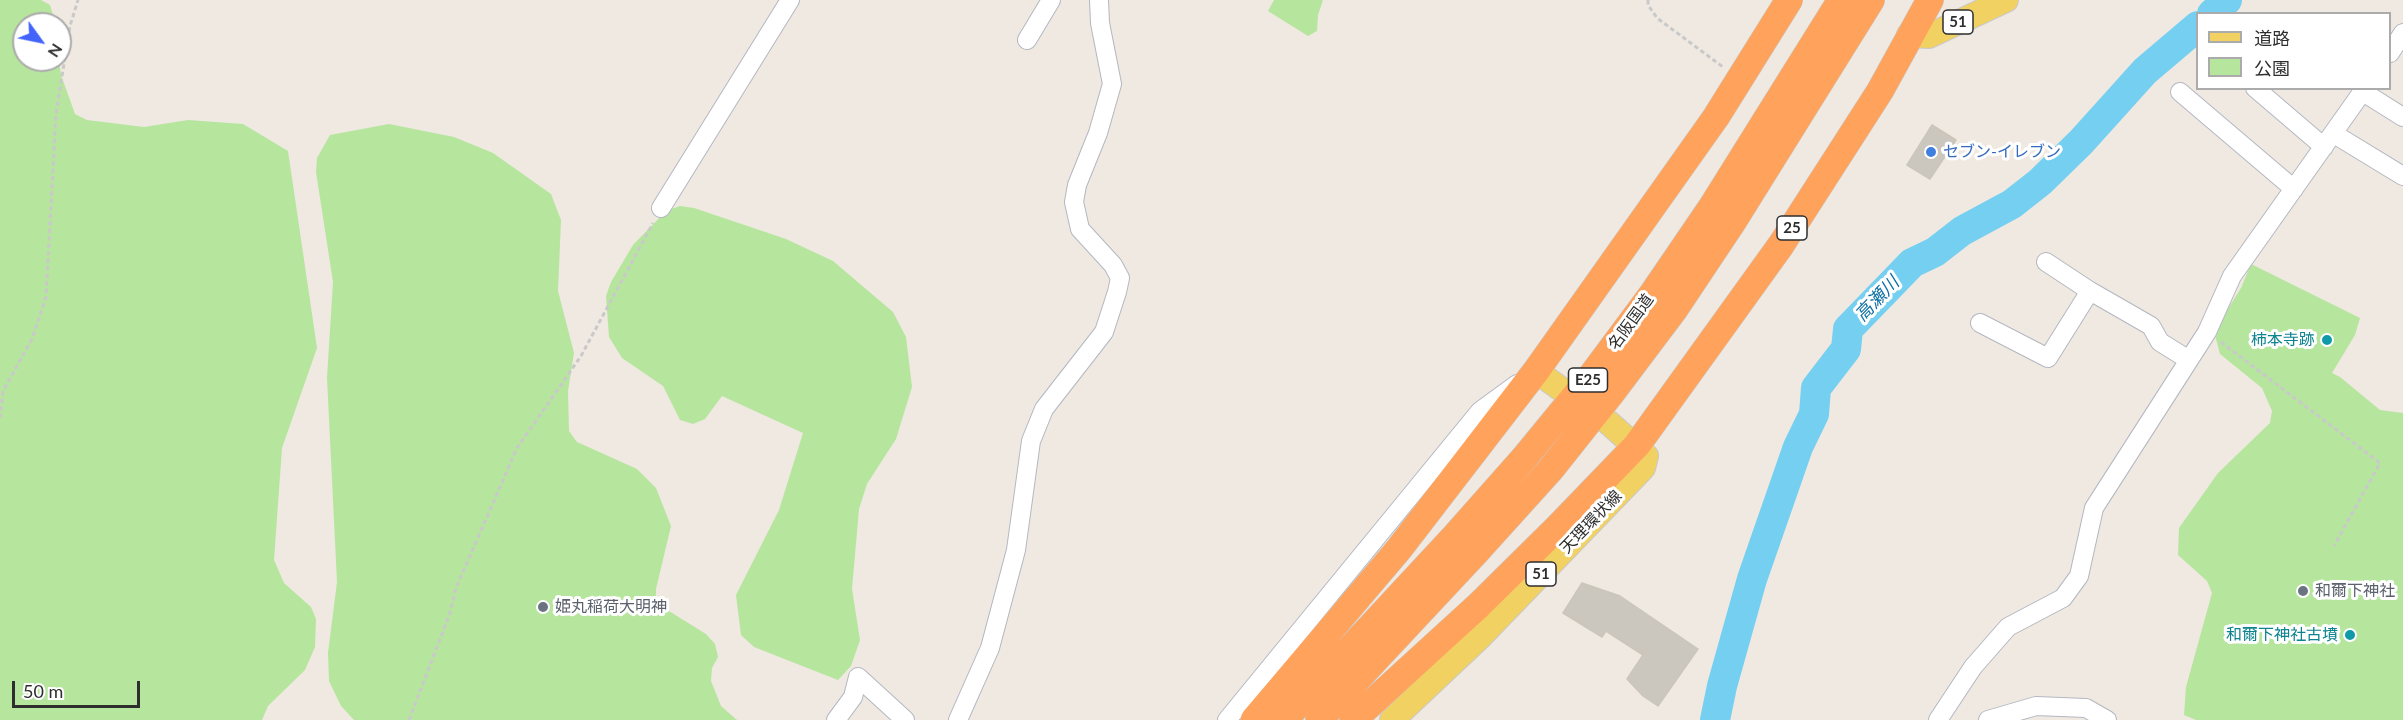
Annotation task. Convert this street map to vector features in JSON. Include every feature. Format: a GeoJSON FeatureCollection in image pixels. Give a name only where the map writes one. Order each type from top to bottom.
{"type":"FeatureCollection","features":[{"type":"Feature","properties":{"kind":"highway"},"geometry":{"type":"LineString","coordinates":[[1254,720],[1399,549],[1536,371],[1710,127],[1789,0]]}},
{"type":"Feature","properties":{"kind":"highway","name":"名阪国道"},"geometry":{"type":"LineString","coordinates":[[1284,720],[1526,457],[1589,379],[1653,293],[1713,205],[1841,0]]}},
{"type":"Feature","properties":{"kind":"highway","name":"名阪国道"},"geometry":{"type":"LineString","coordinates":[[1319,720],[1551,469],[1613,391],[1674,310],[1732,223],[1871,0]]}},
{"type":"Feature","properties":{"kind":"highway","name":"25"},"geometry":{"type":"LineString","coordinates":[[1637,446],[1781,245],[1880,91],[1930,0]]}},
{"type":"Feature","properties":{"kind":"highway"},"geometry":{"type":"LineString","coordinates":[[1353,720],[1503,581],[1637,446]]}},
{"type":"Feature","properties":{"kind":"main road","name":"51"},"geometry":{"type":"LineString","coordinates":[[1909,35],[1929,36],[2006,0]]}},
{"type":"Feature","properties":{"kind":"main road"},"geometry":{"type":"LineString","coordinates":[[1536,371],[1561,389]]}},
{"type":"Feature","properties":{"kind":"main road"},"geometry":{"type":"LineString","coordinates":[[1609,423],[1637,446]]}},
{"type":"Feature","properties":{"kind":"main road","name":"天理環状線"},"geometry":{"type":"LineString","coordinates":[[1392,720],[1481,636],[1643,468],[1646,456],[1637,446]]}},
{"type":"Feature","properties":{"kind":"street"},"geometry":{"type":"LineString","coordinates":[[661,208],[790,0]]}},
{"type":"Feature","properties":{"kind":"street"},"geometry":{"type":"LineString","coordinates":[[1028,40],[1051,0]]}},
{"type":"Feature","properties":{"kind":"street"},"geometry":{"type":"LineString","coordinates":[[958,720],[990,648],[1016,550],[1031,441],[1044,409],[1104,332],[1120,278],[1113,266],[1080,230],[1074,202],[1077,185],[1098,133],[1112,84],[1100,23],[1099,0]]}},
{"type":"Feature","properties":{"kind":"street"},"geometry":{"type":"LineString","coordinates":[[2391,51],[2403,33]]}},
{"type":"Feature","properties":{"kind":"street"},"geometry":{"type":"LineString","coordinates":[[2258,90],[2329,141],[2403,177]]}},
{"type":"Feature","properties":{"kind":"street"},"geometry":{"type":"LineString","coordinates":[[1938,720],[1973,667],[2008,627],[2063,598],[2079,576],[2094,508],[2207,332],[2232,276],[2364,90],[2403,117]]}},
{"type":"Feature","properties":{"kind":"street"},"geometry":{"type":"LineString","coordinates":[[2180,92],[2294,189]]}},
{"type":"Feature","properties":{"kind":"street"},"geometry":{"type":"LineString","coordinates":[[2046,262],[2090,291],[2151,326],[2160,342],[2189,360]]}},
{"type":"Feature","properties":{"kind":"street"},"geometry":{"type":"LineString","coordinates":[[1980,323],[2048,358],[2090,291]]}},
{"type":"Feature","properties":{"kind":"street"},"geometry":{"type":"LineString","coordinates":[[1227,720],[1480,411],[1536,371]]}},
{"type":"Feature","properties":{"kind":"street"},"geometry":{"type":"LineString","coordinates":[[836,720],[853,697],[858,677],[905,720]]}},
{"type":"Feature","properties":{"kind":"street"},"geometry":{"type":"LineString","coordinates":[[1988,720],[2036,706],[2086,708],[2107,720]]}},
{"type":"Feature","properties":{"kind":"path"},"geometry":{"type":"LineString","coordinates":[[0,418],[3,391],[32,339],[46,297],[56,114],[70,26],[78,0]]}},
{"type":"Feature","properties":{"kind":"path"},"geometry":{"type":"LineString","coordinates":[[1648,0],[1648,5],[1657,18],[1740,79]]}},
{"type":"Feature","properties":{"kind":"path"},"geometry":{"type":"LineString","coordinates":[[409,720],[450,613],[456,588],[517,448],[581,356],[661,208]]}},
{"type":"Feature","properties":{"kind":"path"},"geometry":{"type":"LineString","coordinates":[[2207,332],[2380,463],[2334,546]]}},
{"type":"Feature","properties":{"kind":"green space"},"geometry":{"type":"Polygon","coordinates":[[[0,0],[41,0],[50,5],[52,12],[12,12],[12,72],[61,72],[75,114],[87,120],[144,127],[188,120],[243,124],[288,151],[317,348],[282,448],[274,560],[284,583],[311,607],[316,619],[315,647],[305,670],[268,706],[262,720],[0,720],[0,0]]]}},
{"type":"Feature","properties":{"kind":"green space"},"geometry":{"type":"Polygon","coordinates":[[[1274,0],[1323,0],[1318,15],[1317,31],[1308,36],[1268,11],[1274,0]]]}},
{"type":"Feature","properties":{"kind":"green space"},"geometry":{"type":"Polygon","coordinates":[[[389,124],[454,137],[493,153],[551,194],[561,220],[558,291],[574,353],[568,391],[569,431],[577,442],[637,469],[656,488],[671,526],[656,589],[656,603],[706,634],[715,644],[718,657],[712,668],[711,681],[721,706],[737,720],[354,720],[341,706],[329,681],[328,653],[337,582],[327,378],[333,282],[316,172],[317,158],[330,135],[389,124]]]}},
{"type":"Feature","properties":{"kind":"green space"},"geometry":{"type":"Polygon","coordinates":[[[680,206],[694,208],[786,239],[833,261],[893,312],[906,337],[912,387],[896,439],[867,484],[859,509],[852,589],[860,640],[851,666],[838,680],[754,647],[741,635],[736,595],[779,510],[803,433],[722,396],[705,419],[693,424],[680,420],[663,386],[622,358],[609,337],[606,296],[611,282],[633,245],[666,211],[680,206]]]}},
{"type":"Feature","properties":{"kind":"green space"},"geometry":{"type":"Polygon","coordinates":[[[2251,264],[2360,318],[2355,335],[2332,373],[2380,410],[2403,413],[2403,720],[2196,720],[2184,715],[2186,687],[2212,593],[2207,581],[2178,555],[2179,528],[2218,473],[2270,423],[2272,411],[2262,388],[2220,354],[2214,331],[2241,288],[2251,264]]]}},
{"type":"Feature","properties":{"kind":"building","name":"セブン-イレブン"},"geometry":{"type":"Polygon","coordinates":[[[1932,125],[1956,140],[1930,179],[1907,165],[1932,125]]]}},
{"type":"Feature","properties":{"kind":"building"},"geometry":{"type":"Polygon","coordinates":[[[1582,583],[1620,596],[1698,649],[1658,706],[1643,696],[1627,679],[1643,655],[1606,631],[1602,637],[1563,613],[1582,583]]]}},
{"type":"Feature","properties":{"kind":"waterway","name":"高瀬川"},"geometry":{"type":"LineString","coordinates":[[2214,12],[2227,0]]}},
{"type":"Feature","properties":{"kind":"waterway","name":"高瀬川"},"geometry":{"type":"LineString","coordinates":[[1715,720],[1722,686],[1752,579],[1798,447],[1814,414],[1816,388],[1846,349],[1848,329],[1912,263],[1935,252],[1962,231],[2012,204],[2040,182],[2081,142],[2145,71],[2196,28]]}},
{"type":"Feature","properties":{"kind":"place","name":"セブン-イレブン"},"geometry":{"type":"Point","coordinates":[1931,152]}},
{"type":"Feature","properties":{"kind":"place","name":"柿本寺跡"},"geometry":{"type":"Point","coordinates":[2327,340]}},
{"type":"Feature","properties":{"kind":"place","name":"和爾下神社"},"geometry":{"type":"Point","coordinates":[2303,591]}},
{"type":"Feature","properties":{"kind":"place","name":"姫丸稲荷大明神"},"geometry":{"type":"Point","coordinates":[543,607]}},
{"type":"Feature","properties":{"kind":"place","name":"和爾下神社古墳"},"geometry":{"type":"Point","coordinates":[2350,635]}}]}
